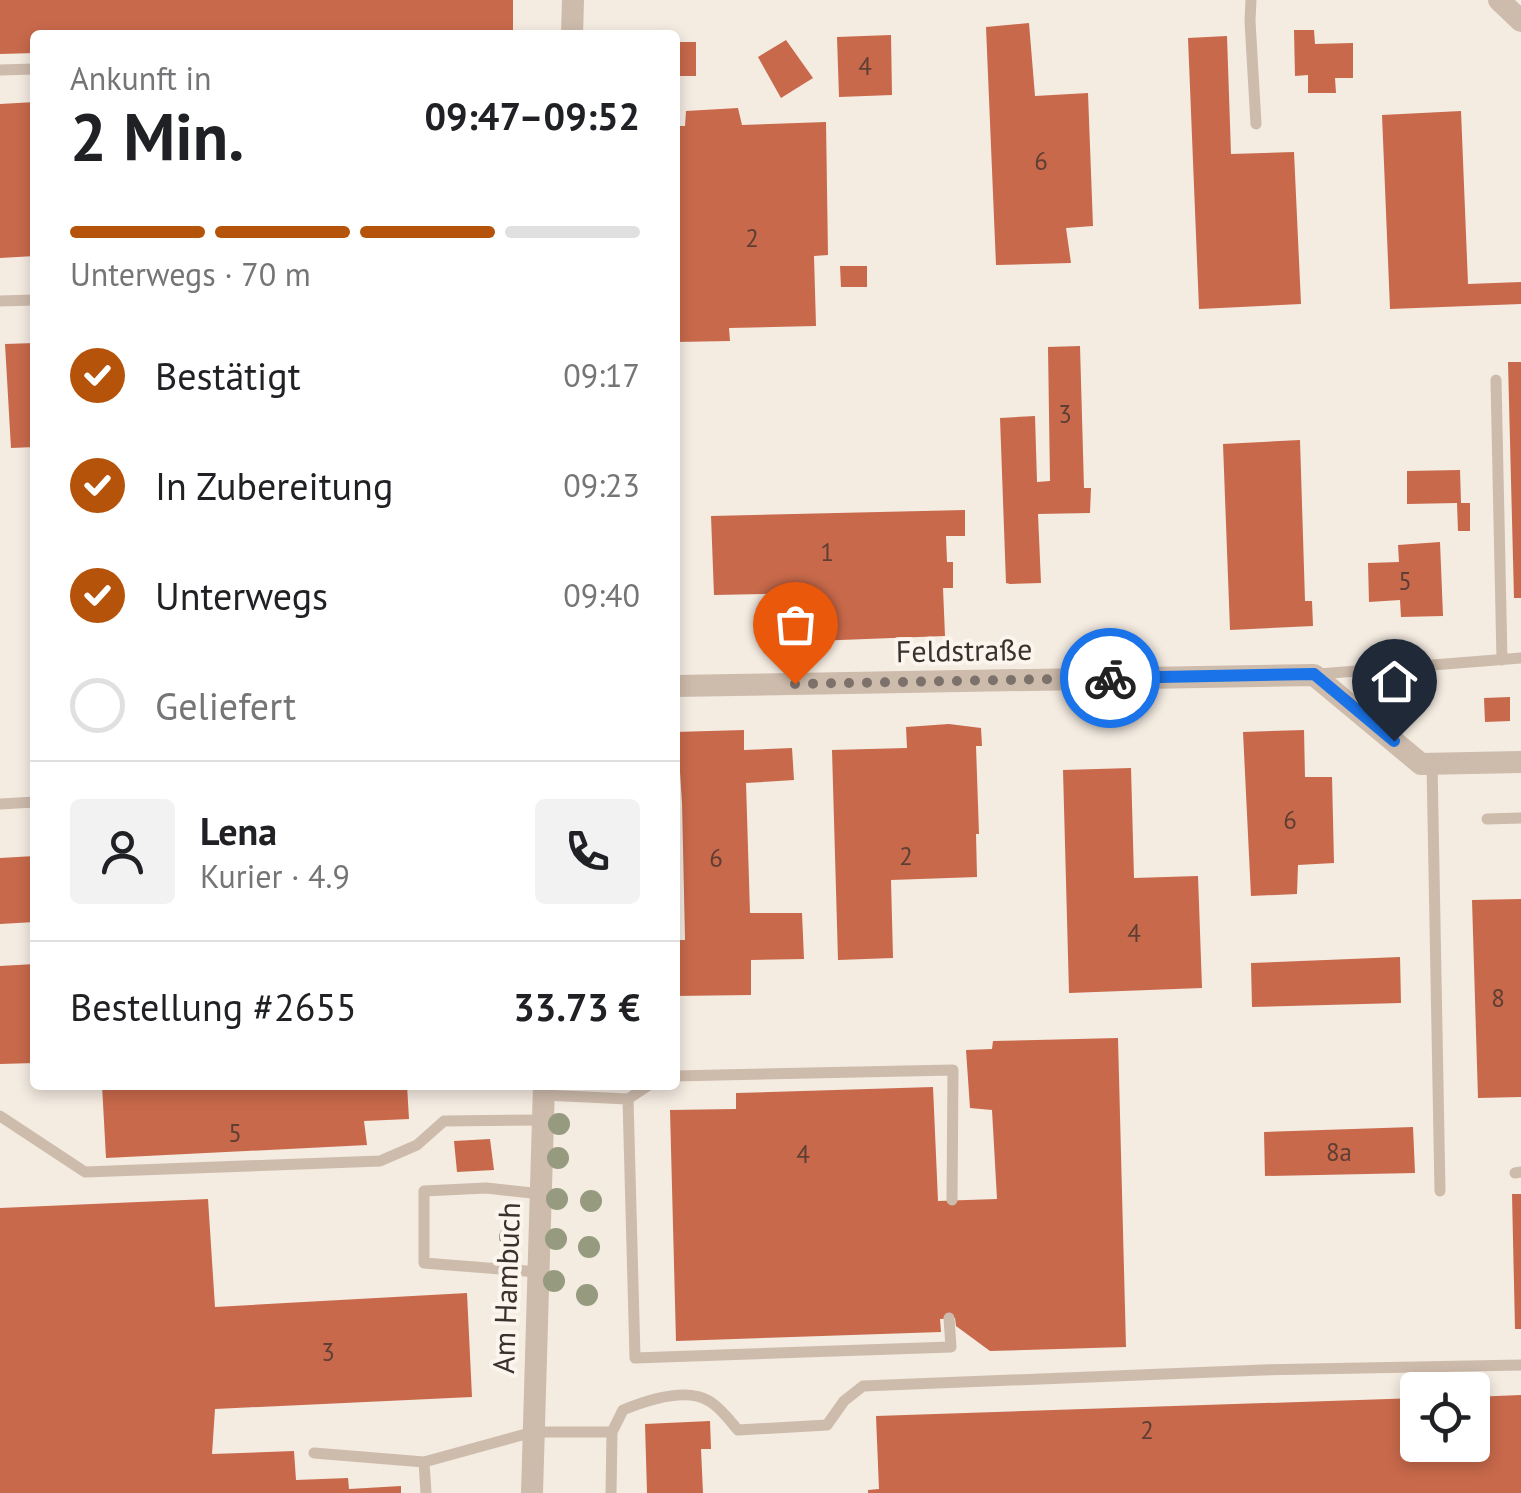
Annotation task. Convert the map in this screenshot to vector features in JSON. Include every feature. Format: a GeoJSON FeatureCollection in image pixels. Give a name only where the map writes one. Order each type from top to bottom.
{"type":"FeatureCollection","features":[{"type":"Feature","properties":{"kind":"street"},"geometry":{"type":"LineString","coordinates":[[572,0],[572,30]]}},
{"type":"Feature","properties":{"kind":"street"},"geometry":{"type":"LineString","coordinates":[[1499,0],[1521,21]]}},
{"type":"Feature","properties":{"kind":"street"},"geometry":{"type":"LineString","coordinates":[[1314,674],[1421,764],[1521,762]]}},
{"type":"Feature","properties":{"kind":"street","name":"Feldstraße"},"geometry":{"type":"LineString","coordinates":[[680,686],[1314,674]]}},
{"type":"Feature","properties":{"kind":"street","name":"Am Hambuch"},"geometry":{"type":"LineString","coordinates":[[532,1493],[544,1090]]}},
{"type":"Feature","properties":{"kind":"lane"},"geometry":{"type":"LineString","coordinates":[[1252,0],[1256,124]]}},
{"type":"Feature","properties":{"kind":"lane"},"geometry":{"type":"LineString","coordinates":[[0,70],[30,69]]}},
{"type":"Feature","properties":{"kind":"lane"},"geometry":{"type":"LineString","coordinates":[[0,301],[30,300]]}},
{"type":"Feature","properties":{"kind":"lane"},"geometry":{"type":"LineString","coordinates":[[1496,380],[1502,660]]}},
{"type":"Feature","properties":{"kind":"lane"},"geometry":{"type":"LineString","coordinates":[[1314,674],[1521,658]]}},
{"type":"Feature","properties":{"kind":"lane"},"geometry":{"type":"LineString","coordinates":[[1432,763],[1440,1191]]}},
{"type":"Feature","properties":{"kind":"lane"},"geometry":{"type":"LineString","coordinates":[[0,804],[30,802]]}},
{"type":"Feature","properties":{"kind":"lane"},"geometry":{"type":"LineString","coordinates":[[1487,819],[1521,818]]}},
{"type":"Feature","properties":{"kind":"lane"},"geometry":{"type":"LineString","coordinates":[[680,1076],[953,1070],[952,1200]]}},
{"type":"Feature","properties":{"kind":"lane"},"geometry":{"type":"LineString","coordinates":[[544,1090],[628,1098],[642,1090]]}},
{"type":"Feature","properties":{"kind":"lane"},"geometry":{"type":"LineString","coordinates":[[628,1098],[636,1358],[951,1346],[949,1318]]}},
{"type":"Feature","properties":{"kind":"lane"},"geometry":{"type":"LineString","coordinates":[[0,1116],[84,1172],[380,1160],[417,1145],[444,1121],[543,1120]]}},
{"type":"Feature","properties":{"kind":"lane"},"geometry":{"type":"LineString","coordinates":[[538,1272],[424,1264],[424,1191],[486,1188],[540,1194]]}},
{"type":"Feature","properties":{"kind":"lane"},"geometry":{"type":"LineString","coordinates":[[610,1493],[612,1432],[623,1410],[650,1398],[690,1396],[709,1400],[738,1430],[827,1425],[844,1402],[863,1386],[1521,1364]]}},
{"type":"Feature","properties":{"kind":"lane"},"geometry":{"type":"LineString","coordinates":[[314,1453],[424,1462],[533,1432],[612,1432]]}},
{"type":"Feature","properties":{"kind":"lane"},"geometry":{"type":"LineString","coordinates":[[424,1462],[426,1493]]}},
{"type":"Feature","properties":{"kind":"building"},"geometry":{"type":"Polygon","coordinates":[[[0,0],[513,0],[513,30],[30,30],[30,53],[0,54],[0,0]]]}},
{"type":"Feature","properties":{"kind":"building"},"geometry":{"type":"Polygon","coordinates":[[[1029,23],[1035,96],[1088,93],[1093,226],[1066,228],[1071,263],[996,265],[986,27],[1029,23]]]}},
{"type":"Feature","properties":{"kind":"building"},"geometry":{"type":"Polygon","coordinates":[[[1294,30],[1314,30],[1315,44],[1353,43],[1353,78],[1335,78],[1336,93],[1308,93],[1308,75],[1295,76],[1294,30]]]}},
{"type":"Feature","properties":{"kind":"building"},"geometry":{"type":"Polygon","coordinates":[[[891,35],[892,95],[839,97],[837,37],[891,35]]]}},
{"type":"Feature","properties":{"kind":"building"},"geometry":{"type":"Polygon","coordinates":[[[1227,36],[1231,154],[1294,152],[1301,304],[1199,309],[1188,38],[1227,36]]]}},
{"type":"Feature","properties":{"kind":"building"},"geometry":{"type":"Polygon","coordinates":[[[786,40],[813,78],[781,98],[758,57],[786,40]]]}},
{"type":"Feature","properties":{"kind":"building"},"geometry":{"type":"Polygon","coordinates":[[[680,42],[696,42],[696,76],[680,76],[680,42]]]}},
{"type":"Feature","properties":{"kind":"building"},"geometry":{"type":"Polygon","coordinates":[[[30,102],[30,256],[0,258],[0,104],[30,102]]]}},
{"type":"Feature","properties":{"kind":"building"},"geometry":{"type":"Polygon","coordinates":[[[738,108],[742,125],[826,122],[828,255],[814,256],[816,326],[729,328],[730,341],[680,342],[680,126],[685,126],[686,111],[738,108]]]}},
{"type":"Feature","properties":{"kind":"building"},"geometry":{"type":"Polygon","coordinates":[[[1461,111],[1468,284],[1521,282],[1521,304],[1390,309],[1382,115],[1461,111]]]}},
{"type":"Feature","properties":{"kind":"building"},"geometry":{"type":"Polygon","coordinates":[[[840,266],[867,266],[867,287],[841,287],[840,266]]]}},
{"type":"Feature","properties":{"kind":"building"},"geometry":{"type":"Polygon","coordinates":[[[30,343],[30,447],[11,448],[5,344],[30,343]]]}},
{"type":"Feature","properties":{"kind":"building"},"geometry":{"type":"Polygon","coordinates":[[[1080,346],[1084,488],[1091,488],[1090,513],[1038,514],[1041,583],[1006,583],[1000,418],[1035,416],[1037,482],[1050,481],[1048,347],[1080,346]]]}},
{"type":"Feature","properties":{"kind":"building"},"geometry":{"type":"Polygon","coordinates":[[[1508,362],[1521,362],[1521,598],[1514,598],[1508,362]]]}},
{"type":"Feature","properties":{"kind":"building"},"geometry":{"type":"Polygon","coordinates":[[[1300,440],[1305,601],[1312,601],[1313,626],[1230,630],[1223,444],[1300,440]]]}},
{"type":"Feature","properties":{"kind":"building"},"geometry":{"type":"Polygon","coordinates":[[[1460,470],[1461,503],[1470,503],[1470,531],[1458,531],[1457,503],[1407,504],[1407,471],[1460,470]]]}},
{"type":"Feature","properties":{"kind":"building"},"geometry":{"type":"Polygon","coordinates":[[[965,510],[965,536],[946,536],[947,562],[953,562],[953,588],[943,588],[945,636],[814,641],[812,593],[714,595],[711,516],[965,510]]]}},
{"type":"Feature","properties":{"kind":"building"},"geometry":{"type":"Polygon","coordinates":[[[1440,542],[1443,616],[1401,617],[1400,600],[1369,602],[1368,563],[1399,562],[1398,545],[1440,542]]]}},
{"type":"Feature","properties":{"kind":"building"},"geometry":{"type":"Polygon","coordinates":[[[1510,697],[1510,721],[1485,722],[1484,698],[1510,697]]]}},
{"type":"Feature","properties":{"kind":"building"},"geometry":{"type":"Polygon","coordinates":[[[949,724],[981,728],[982,746],[976,746],[977,877],[891,880],[893,958],[838,960],[832,750],[907,748],[906,727],[949,724]]]}},
{"type":"Feature","properties":{"kind":"building"},"geometry":{"type":"Polygon","coordinates":[[[744,730],[744,750],[792,748],[794,780],[746,783],[750,913],[802,913],[804,959],[751,960],[751,995],[680,996],[680,940],[685,940],[680,732],[744,730]]]}},
{"type":"Feature","properties":{"kind":"building"},"geometry":{"type":"Polygon","coordinates":[[[1304,730],[1305,777],[1332,777],[1334,863],[1298,865],[1297,894],[1251,896],[1243,732],[1304,730]]]}},
{"type":"Feature","properties":{"kind":"building"},"geometry":{"type":"Polygon","coordinates":[[[1131,768],[1134,878],[1198,876],[1202,988],[1069,993],[1063,770],[1131,768]]]}},
{"type":"Feature","properties":{"kind":"building"},"geometry":{"type":"Polygon","coordinates":[[[30,856],[30,922],[0,924],[0,858],[30,856]]]}},
{"type":"Feature","properties":{"kind":"building"},"geometry":{"type":"Polygon","coordinates":[[[1521,899],[1521,1097],[1478,1098],[1472,900],[1521,899]]]}},
{"type":"Feature","properties":{"kind":"building"},"geometry":{"type":"Polygon","coordinates":[[[1400,957],[1401,1003],[1252,1007],[1251,963],[1400,957]]]}},
{"type":"Feature","properties":{"kind":"building"},"geometry":{"type":"Polygon","coordinates":[[[30,964],[30,1063],[0,1064],[0,966],[30,964]]]}},
{"type":"Feature","properties":{"kind":"building"},"geometry":{"type":"Polygon","coordinates":[[[1118,1038],[1126,1347],[990,1351],[956,1326],[955,1318],[940,1319],[941,1332],[676,1341],[670,1110],[736,1109],[736,1093],[933,1087],[938,1201],[997,1199],[992,1110],[970,1108],[966,1050],[992,1049],[993,1041],[1118,1038]]]}},
{"type":"Feature","properties":{"kind":"building"},"geometry":{"type":"Polygon","coordinates":[[[102,1090],[407,1090],[409,1119],[364,1121],[367,1145],[106,1158],[102,1090]]]}},
{"type":"Feature","properties":{"kind":"building"},"geometry":{"type":"Polygon","coordinates":[[[1413,1127],[1415,1173],[1265,1176],[1264,1132],[1413,1127]]]}},
{"type":"Feature","properties":{"kind":"building"},"geometry":{"type":"Polygon","coordinates":[[[490,1139],[494,1170],[457,1172],[454,1141],[490,1139]]]}},
{"type":"Feature","properties":{"kind":"building"},"geometry":{"type":"Polygon","coordinates":[[[1512,1194],[1521,1194],[1521,1329],[1515,1329],[1512,1194]]]}},
{"type":"Feature","properties":{"kind":"building"},"geometry":{"type":"Polygon","coordinates":[[[208,1199],[215,1307],[467,1293],[472,1397],[215,1409],[212,1454],[294,1451],[296,1480],[348,1478],[349,1489],[401,1486],[401,1493],[0,1493],[0,1208],[208,1199]]]}},
{"type":"Feature","properties":{"kind":"building"},"geometry":{"type":"Polygon","coordinates":[[[1521,1395],[1521,1493],[868,1493],[879,1489],[876,1416],[1400,1399],[1400,1462],[1490,1462],[1490,1396],[1521,1395]]]}},
{"type":"Feature","properties":{"kind":"building"},"geometry":{"type":"Polygon","coordinates":[[[710,1421],[711,1449],[701,1449],[703,1493],[647,1493],[645,1424],[710,1421]]]}},
{"type":"Feature","properties":{"kind":"way so far"},"geometry":{"type":"LineString","coordinates":[[795,684],[1110,678]]}},
{"type":"Feature","properties":{"kind":"route"},"geometry":{"type":"LineString","coordinates":[[1110,678],[1314,674],[1394,741]]}}]}
